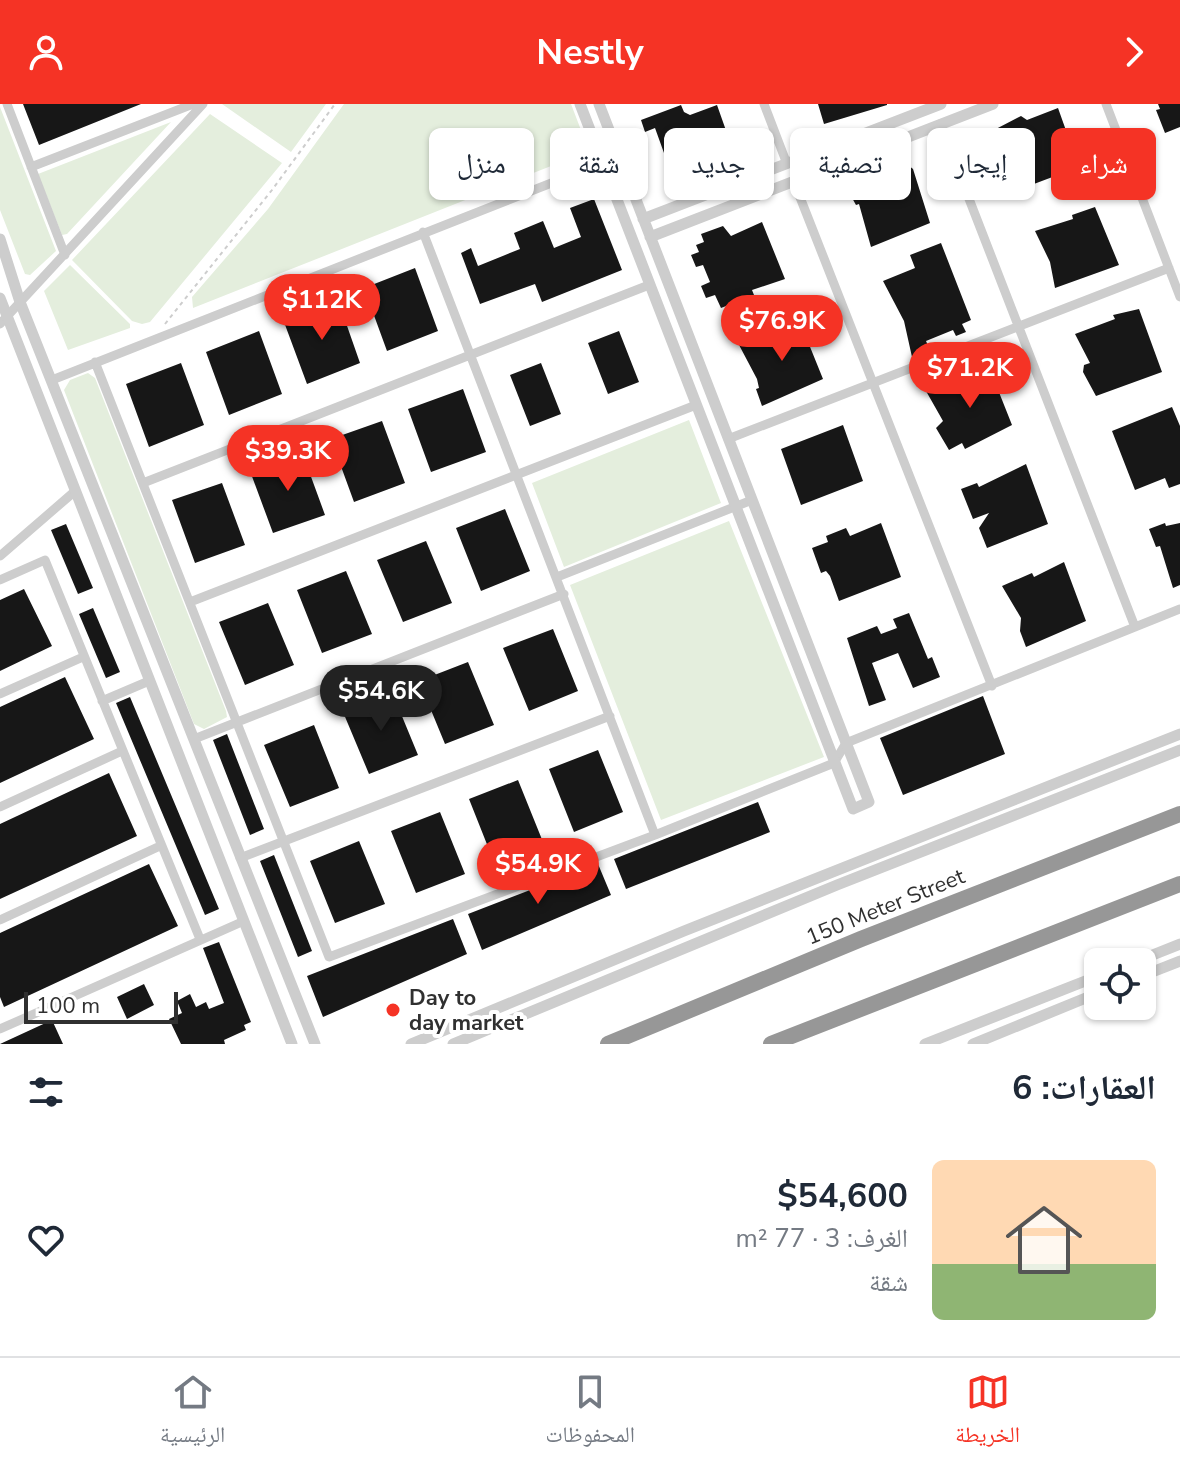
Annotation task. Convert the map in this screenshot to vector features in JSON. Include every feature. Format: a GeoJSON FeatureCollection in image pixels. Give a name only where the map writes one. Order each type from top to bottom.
{"type":"FeatureCollection","features":[{"type":"Feature","properties":{"kind":"highway","name":"150 Meter Street"},"geometry":{"type":"LineString","coordinates":[[608,1044],[861,939],[1180,814]]}},
{"type":"Feature","properties":{"kind":"highway"},"geometry":{"type":"LineString","coordinates":[[771,1044],[1180,884]]}},
{"type":"Feature","properties":{"kind":"street"},"geometry":{"type":"LineString","coordinates":[[7,104],[65,255]]}},
{"type":"Feature","properties":{"kind":"street"},"geometry":{"type":"LineString","coordinates":[[31,167],[193,104]]}},
{"type":"Feature","properties":{"kind":"street"},"geometry":{"type":"LineString","coordinates":[[3,320],[203,104]]}},
{"type":"Feature","properties":{"kind":"street"},"geometry":{"type":"LineString","coordinates":[[580,104],[589,126],[605,119]]}},
{"type":"Feature","properties":{"kind":"street"},"geometry":{"type":"LineString","coordinates":[[599,104],[869,802],[853,809],[616,200]]}},
{"type":"Feature","properties":{"kind":"street"},"geometry":{"type":"LineString","coordinates":[[764,104],[787,164]]}},
{"type":"Feature","properties":{"kind":"street"},"geometry":{"type":"LineString","coordinates":[[911,135],[993,104]]}},
{"type":"Feature","properties":{"kind":"street"},"geometry":{"type":"LineString","coordinates":[[1106,104],[1180,297]]}},
{"type":"Feature","properties":{"kind":"street"},"geometry":{"type":"LineString","coordinates":[[880,128],[937,105]]}},
{"type":"Feature","properties":{"kind":"street"},"geometry":{"type":"LineString","coordinates":[[940,124],[1021,325],[1135,627]]}},
{"type":"Feature","properties":{"kind":"street"},"geometry":{"type":"LineString","coordinates":[[643,219],[790,163]]}},
{"type":"Feature","properties":{"kind":"street"},"geometry":{"type":"LineString","coordinates":[[52,380],[550,183]]}},
{"type":"Feature","properties":{"kind":"street"},"geometry":{"type":"LineString","coordinates":[[650,237],[790,184]]}},
{"type":"Feature","properties":{"kind":"street"},"geometry":{"type":"LineString","coordinates":[[801,200],[992,686]]}},
{"type":"Feature","properties":{"kind":"street"},"geometry":{"type":"LineString","coordinates":[[423,232],[655,835]]}},
{"type":"Feature","properties":{"kind":"street"},"geometry":{"type":"LineString","coordinates":[[0,239],[20,302],[315,1044]]}},
{"type":"Feature","properties":{"kind":"street"},"geometry":{"type":"LineString","coordinates":[[728,439],[1169,268]]}},
{"type":"Feature","properties":{"kind":"street"},"geometry":{"type":"LineString","coordinates":[[143,483],[649,285]]}},
{"type":"Feature","properties":{"kind":"street"},"geometry":{"type":"LineString","coordinates":[[0,298],[3,320],[48,422],[292,1044]]}},
{"type":"Feature","properties":{"kind":"street"},"geometry":{"type":"LineString","coordinates":[[95,362],[329,957],[655,835],[834,763],[846,743],[1180,609]]}},
{"type":"Feature","properties":{"kind":"street"},"geometry":{"type":"LineString","coordinates":[[190,602],[696,405]]}},
{"type":"Feature","properties":{"kind":"street"},"geometry":{"type":"LineString","coordinates":[[48,422],[65,416]]}},
{"type":"Feature","properties":{"kind":"street"},"geometry":{"type":"LineString","coordinates":[[0,556],[74,492]]}},
{"type":"Feature","properties":{"kind":"street"},"geometry":{"type":"LineString","coordinates":[[557,577],[752,500]]}},
{"type":"Feature","properties":{"kind":"street"},"geometry":{"type":"LineString","coordinates":[[0,580],[45,560],[200,939]]}},
{"type":"Feature","properties":{"kind":"street"},"geometry":{"type":"LineString","coordinates":[[194,739],[564,594]]}},
{"type":"Feature","properties":{"kind":"street"},"geometry":{"type":"LineString","coordinates":[[0,694],[83,657]]}},
{"type":"Feature","properties":{"kind":"street"},"geometry":{"type":"LineString","coordinates":[[102,701],[149,681]]}},
{"type":"Feature","properties":{"kind":"street"},"geometry":{"type":"LineString","coordinates":[[240,858],[610,716]]}},
{"type":"Feature","properties":{"kind":"street"},"geometry":{"type":"LineString","coordinates":[[411,1044],[699,925],[1180,734]]}},
{"type":"Feature","properties":{"kind":"street"},"geometry":{"type":"LineString","coordinates":[[453,1044],[794,902],[1180,750]]}},
{"type":"Feature","properties":{"kind":"street"},"geometry":{"type":"LineString","coordinates":[[0,807],[122,751]]}},
{"type":"Feature","properties":{"kind":"street"},"geometry":{"type":"LineString","coordinates":[[200,809],[217,802]]}},
{"type":"Feature","properties":{"kind":"street"},"geometry":{"type":"LineString","coordinates":[[0,920],[160,846]]}},
{"type":"Feature","properties":{"kind":"street"},"geometry":{"type":"LineString","coordinates":[[0,1029],[244,921]]}},
{"type":"Feature","properties":{"kind":"street"},"geometry":{"type":"LineString","coordinates":[[1156,954],[1180,944]]}},
{"type":"Feature","properties":{"kind":"street"},"geometry":{"type":"LineString","coordinates":[[1156,970],[1180,961]]}},
{"type":"Feature","properties":{"kind":"street"},"geometry":{"type":"LineString","coordinates":[[925,1044],[1084,982]]}},
{"type":"Feature","properties":{"kind":"street"},"geometry":{"type":"LineString","coordinates":[[276,999],[293,993]]}},
{"type":"Feature","properties":{"kind":"street"},"geometry":{"type":"LineString","coordinates":[[973,1044],[1084,999]]}},
{"type":"Feature","properties":{"kind":"path"},"geometry":{"type":"LineString","coordinates":[[155,338],[181,300],[272,190],[335,104]]}},
{"type":"Feature","properties":{"kind":"green space"},"geometry":{"type":"Polygon","coordinates":[[[222,104],[326,104],[291,152],[222,104]]]}},
{"type":"Feature","properties":{"kind":"green space"},"geometry":{"type":"Polygon","coordinates":[[[344,104],[571,104],[580,128],[550,128],[550,166],[534,173],[534,128],[429,128],[429,200],[465,200],[193,308],[192,297],[268,209],[344,104]]]}},
{"type":"Feature","properties":{"kind":"green space"},"geometry":{"type":"Polygon","coordinates":[[[0,107],[56,251],[30,275],[25,274],[0,210],[0,107]]]}},
{"type":"Feature","properties":{"kind":"green space"},"geometry":{"type":"Polygon","coordinates":[[[210,114],[282,163],[150,322],[142,324],[132,321],[72,260],[210,114]]]}},
{"type":"Feature","properties":{"kind":"green space"},"geometry":{"type":"Polygon","coordinates":[[[171,122],[67,234],[62,235],[38,174],[171,122]]]}},
{"type":"Feature","properties":{"kind":"green space"},"geometry":{"type":"Polygon","coordinates":[[[70,265],[130,324],[130,328],[68,350],[44,291],[70,265]]]}},
{"type":"Feature","properties":{"kind":"green space"},"geometry":{"type":"Polygon","coordinates":[[[88,373],[95,378],[226,711],[227,717],[204,729],[194,724],[64,390],[70,380],[88,373]]]}},
{"type":"Feature","properties":{"kind":"green space"},"geometry":{"type":"Polygon","coordinates":[[[689,420],[721,503],[564,567],[532,483],[689,420]]]}},
{"type":"Feature","properties":{"kind":"green space"},"geometry":{"type":"Polygon","coordinates":[[[729,521],[824,757],[661,820],[570,585],[729,521]]]}},
{"type":"Feature","properties":{"kind":"building"},"geometry":{"type":"Polygon","coordinates":[[[23,104],[141,104],[39,145],[23,104]]]}},
{"type":"Feature","properties":{"kind":"building"},"geometry":{"type":"Polygon","coordinates":[[[818,104],[887,104],[887,105],[824,124],[818,104]]]}},
{"type":"Feature","properties":{"kind":"building"},"geometry":{"type":"Polygon","coordinates":[[[1158,104],[1180,104],[1180,127],[1165,133],[1156,110],[1160,109],[1158,104]]]}},
{"type":"Feature","properties":{"kind":"building"},"geometry":{"type":"Polygon","coordinates":[[[681,105],[684,112],[690,115],[717,105],[725,128],[664,128],[664,153],[655,128],[648,131],[641,120],[681,105]]]}},
{"type":"Feature","properties":{"kind":"building"},"geometry":{"type":"Polygon","coordinates":[[[1058,108],[1065,128],[1051,128],[1051,178],[1035,184],[1035,128],[998,128],[1021,116],[1027,120],[1058,108]]]}},
{"type":"Feature","properties":{"kind":"building"},"geometry":{"type":"Polygon","coordinates":[[[911,167],[930,223],[871,247],[859,204],[856,205],[853,200],[911,200],[911,167]]]}},
{"type":"Feature","properties":{"kind":"building"},"geometry":{"type":"Polygon","coordinates":[[[594,200],[622,270],[542,302],[535,284],[480,304],[461,253],[471,248],[478,266],[520,249],[514,233],[543,221],[554,248],[581,237],[570,208],[594,200]]]}},
{"type":"Feature","properties":{"kind":"building"},"geometry":{"type":"Polygon","coordinates":[[[1095,207],[1119,265],[1055,288],[1050,262],[1035,231],[1073,219],[1072,215],[1095,207]]]}},
{"type":"Feature","properties":{"kind":"building"},"geometry":{"type":"Polygon","coordinates":[[[762,222],[785,279],[752,290],[754,295],[721,308],[715,295],[706,298],[701,286],[710,282],[703,265],[696,267],[691,255],[699,252],[696,245],[704,242],[701,234],[723,226],[731,236],[762,222]]]}},
{"type":"Feature","properties":{"kind":"building"},"geometry":{"type":"Polygon","coordinates":[[[941,243],[971,320],[962,324],[966,332],[956,336],[953,330],[926,341],[930,350],[912,357],[904,321],[883,281],[915,268],[910,255],[941,243]]]}},
{"type":"Feature","properties":{"kind":"building"},"geometry":{"type":"Polygon","coordinates":[[[415,268],[438,331],[387,351],[364,288],[415,268]]]}},
{"type":"Feature","properties":{"kind":"building"},"geometry":{"type":"Polygon","coordinates":[[[338,300],[360,363],[307,384],[284,322],[338,300]]]}},
{"type":"Feature","properties":{"kind":"building"},"geometry":{"type":"Polygon","coordinates":[[[1139,309],[1162,372],[1096,396],[1083,372],[1084,365],[1090,363],[1075,334],[1115,319],[1113,315],[1139,309]]]}},
{"type":"Feature","properties":{"kind":"building"},"geometry":{"type":"Polygon","coordinates":[[[800,322],[823,379],[762,406],[756,389],[759,388],[757,379],[738,343],[752,336],[755,342],[800,322]]]}},
{"type":"Feature","properties":{"kind":"building"},"geometry":{"type":"Polygon","coordinates":[[[259,331],[282,394],[229,415],[206,352],[259,331]]]}},
{"type":"Feature","properties":{"kind":"building"},"geometry":{"type":"Polygon","coordinates":[[[619,331],[639,382],[608,394],[588,343],[619,331]]]}},
{"type":"Feature","properties":{"kind":"building"},"geometry":{"type":"Polygon","coordinates":[[[181,363],[204,425],[149,447],[126,384],[181,363]]]}},
{"type":"Feature","properties":{"kind":"building"},"geometry":{"type":"Polygon","coordinates":[[[541,363],[561,414],[530,426],[510,375],[541,363]]]}},
{"type":"Feature","properties":{"kind":"building"},"geometry":{"type":"Polygon","coordinates":[[[989,367],[1012,425],[965,449],[962,443],[949,450],[936,428],[943,421],[926,391],[942,384],[949,385],[989,367]]]}},
{"type":"Feature","properties":{"kind":"building"},"geometry":{"type":"Polygon","coordinates":[[[463,389],[486,452],[431,472],[408,409],[463,389]]]}},
{"type":"Feature","properties":{"kind":"building"},"geometry":{"type":"Polygon","coordinates":[[[1172,407],[1180,426],[1180,484],[1169,488],[1165,478],[1135,490],[1112,431],[1172,407]]]}},
{"type":"Feature","properties":{"kind":"building"},"geometry":{"type":"Polygon","coordinates":[[[382,421],[405,483],[354,502],[331,439],[382,421]]]}},
{"type":"Feature","properties":{"kind":"building"},"geometry":{"type":"Polygon","coordinates":[[[843,425],[863,481],[801,505],[781,449],[843,425]]]}},
{"type":"Feature","properties":{"kind":"building"},"geometry":{"type":"Polygon","coordinates":[[[302,452],[325,515],[273,533],[250,471],[302,452]]]}},
{"type":"Feature","properties":{"kind":"building"},"geometry":{"type":"Polygon","coordinates":[[[1026,464],[1048,524],[987,548],[979,528],[989,513],[973,519],[961,489],[977,483],[979,487],[1026,464]]]}},
{"type":"Feature","properties":{"kind":"building"},"geometry":{"type":"Polygon","coordinates":[[[222,483],[245,545],[195,563],[172,500],[222,483]]]}},
{"type":"Feature","properties":{"kind":"building"},"geometry":{"type":"Polygon","coordinates":[[[505,509],[530,571],[481,591],[456,528],[505,509]]]}},
{"type":"Feature","properties":{"kind":"building"},"geometry":{"type":"Polygon","coordinates":[[[881,523],[901,577],[839,601],[830,576],[826,571],[821,573],[812,548],[828,542],[826,536],[846,528],[850,536],[881,523]]]}},
{"type":"Feature","properties":{"kind":"building"},"geometry":{"type":"Polygon","coordinates":[[[1165,523],[1166,526],[1180,523],[1180,585],[1173,588],[1160,546],[1156,547],[1149,529],[1165,523]]]}},
{"type":"Feature","properties":{"kind":"building"},"geometry":{"type":"Polygon","coordinates":[[[66,524],[93,588],[78,594],[51,530],[66,524]]]}},
{"type":"Feature","properties":{"kind":"building"},"geometry":{"type":"Polygon","coordinates":[[[426,541],[452,603],[403,622],[377,560],[426,541]]]}},
{"type":"Feature","properties":{"kind":"building"},"geometry":{"type":"Polygon","coordinates":[[[1064,562],[1086,621],[1026,647],[1020,631],[1021,618],[1002,586],[1032,573],[1034,577],[1064,562]]]}},
{"type":"Feature","properties":{"kind":"building"},"geometry":{"type":"Polygon","coordinates":[[[346,571],[372,634],[322,653],[297,590],[346,571]]]}},
{"type":"Feature","properties":{"kind":"building"},"geometry":{"type":"Polygon","coordinates":[[[24,589],[52,646],[0,671],[0,600],[24,589]]]}},
{"type":"Feature","properties":{"kind":"building"},"geometry":{"type":"Polygon","coordinates":[[[268,603],[294,665],[245,685],[219,622],[268,603]]]}},
{"type":"Feature","properties":{"kind":"building"},"geometry":{"type":"Polygon","coordinates":[[[93,608],[120,672],[106,678],[79,614],[93,608]]]}},
{"type":"Feature","properties":{"kind":"building"},"geometry":{"type":"Polygon","coordinates":[[[909,613],[928,659],[932,657],[940,677],[913,688],[898,653],[872,663],[886,700],[869,706],[847,638],[877,626],[881,634],[897,628],[893,619],[909,613]]]}},
{"type":"Feature","properties":{"kind":"building"},"geometry":{"type":"Polygon","coordinates":[[[553,629],[578,691],[529,711],[503,648],[553,629]]]}},
{"type":"Feature","properties":{"kind":"building"},"geometry":{"type":"Polygon","coordinates":[[[468,662],[494,725],[445,744],[419,681],[468,662]]]}},
{"type":"Feature","properties":{"kind":"building"},"geometry":{"type":"Polygon","coordinates":[[[65,677],[94,739],[0,783],[0,707],[65,677]]]}},
{"type":"Feature","properties":{"kind":"building"},"geometry":{"type":"Polygon","coordinates":[[[392,692],[418,755],[369,774],[343,712],[392,692]]]}},
{"type":"Feature","properties":{"kind":"building"},"geometry":{"type":"Polygon","coordinates":[[[983,696],[1005,754],[903,795],[880,738],[983,696]]]}},
{"type":"Feature","properties":{"kind":"building"},"geometry":{"type":"Polygon","coordinates":[[[130,697],[219,909],[205,915],[116,703],[130,697]]]}},
{"type":"Feature","properties":{"kind":"building"},"geometry":{"type":"Polygon","coordinates":[[[314,725],[339,788],[290,807],[264,745],[314,725]]]}},
{"type":"Feature","properties":{"kind":"building"},"geometry":{"type":"Polygon","coordinates":[[[227,734],[264,829],[250,835],[213,740],[227,734]]]}},
{"type":"Feature","properties":{"kind":"building"},"geometry":{"type":"Polygon","coordinates":[[[598,750],[623,812],[574,832],[549,769],[598,750]]]}},
{"type":"Feature","properties":{"kind":"building"},"geometry":{"type":"Polygon","coordinates":[[[109,773],[137,836],[0,899],[0,824],[109,773]]]}},
{"type":"Feature","properties":{"kind":"building"},"geometry":{"type":"Polygon","coordinates":[[[518,780],[543,842],[494,862],[469,799],[518,780]]]}},
{"type":"Feature","properties":{"kind":"building"},"geometry":{"type":"Polygon","coordinates":[[[758,802],[770,832],[626,889],[614,859],[758,802]]]}},
{"type":"Feature","properties":{"kind":"building"},"geometry":{"type":"Polygon","coordinates":[[[440,812],[465,874],[416,893],[391,831],[440,812]]]}},
{"type":"Feature","properties":{"kind":"building"},"geometry":{"type":"Polygon","coordinates":[[[359,841],[385,904],[335,923],[310,861],[359,841]]]}},
{"type":"Feature","properties":{"kind":"building"},"geometry":{"type":"Polygon","coordinates":[[[274,855],[312,951],[298,957],[260,861],[274,855]]]}},
{"type":"Feature","properties":{"kind":"building"},"geometry":{"type":"Polygon","coordinates":[[[149,864],[178,926],[4,1007],[0,997],[0,933],[149,864]]]}},
{"type":"Feature","properties":{"kind":"building"},"geometry":{"type":"Polygon","coordinates":[[[598,864],[611,895],[482,950],[468,914],[598,864]]]}},
{"type":"Feature","properties":{"kind":"building"},"geometry":{"type":"Polygon","coordinates":[[[453,919],[467,954],[323,1017],[307,976],[453,919]]]}},
{"type":"Feature","properties":{"kind":"building"},"geometry":{"type":"Polygon","coordinates":[[[219,942],[251,1022],[244,1025],[246,1030],[224,1040],[225,1044],[181,1044],[169,1019],[182,1013],[177,1001],[190,994],[196,1007],[206,1002],[209,1009],[224,1003],[203,948],[219,942]]]}},
{"type":"Feature","properties":{"kind":"building"},"geometry":{"type":"Polygon","coordinates":[[[144,984],[154,1005],[127,1019],[117,997],[144,984]]]}},
{"type":"Feature","properties":{"kind":"building"},"geometry":{"type":"Polygon","coordinates":[[[52,1020],[63,1044],[0,1044],[52,1020]]]}},
{"type":"Feature","properties":{"kind":"place","name":"Day to day market"},"geometry":{"type":"Point","coordinates":[393,1010]}}]}
